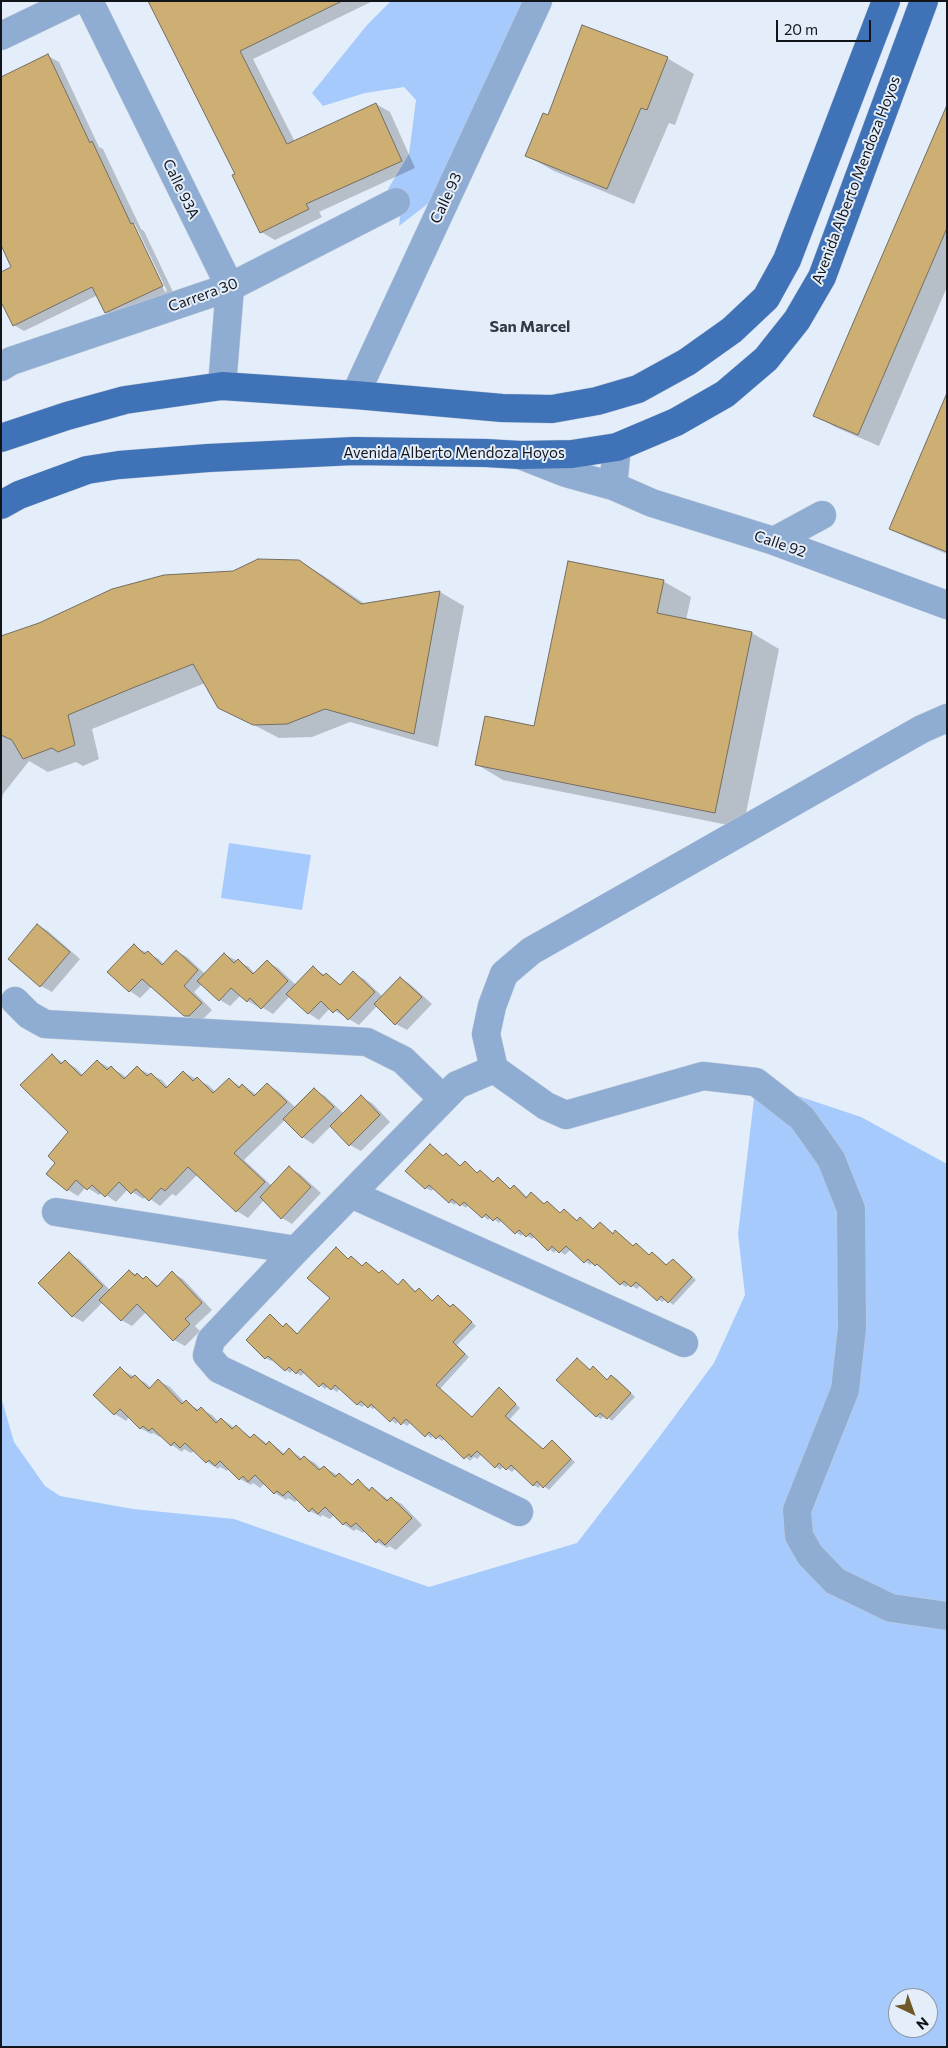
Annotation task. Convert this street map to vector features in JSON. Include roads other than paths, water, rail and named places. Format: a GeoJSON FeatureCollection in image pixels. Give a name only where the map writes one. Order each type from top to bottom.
{"type":"FeatureCollection","features":[{"type":"Feature","properties":{"kind":"main road"},"geometry":{"type":"LineString","coordinates":[[1,438],[66,416],[125,400],[222,386],[355,394],[502,408],[561,407],[597,401],[638,389],[687,362],[732,330],[766,298],[787,260],[886,1]]}},
{"type":"Feature","properties":{"kind":"main road","name":"Avenida Alberto Mendoza Hoyos"},"geometry":{"type":"LineString","coordinates":[[1,505],[20,495],[87,470],[119,466],[208,458],[354,451],[486,452],[520,455],[572,454],[616,446],[676,422],[725,394],[766,359],[797,320],[822,276],[924,1]]}},
{"type":"Feature","properties":{"kind":"street"},"geometry":{"type":"LineString","coordinates":[[1,36],[74,1]]}},
{"type":"Feature","properties":{"kind":"street","name":"Calle 93A"},"geometry":{"type":"LineString","coordinates":[[89,1],[230,287]]}},
{"type":"Feature","properties":{"kind":"street","name":"Calle 93"},"geometry":{"type":"LineString","coordinates":[[355,394],[538,1]]}},
{"type":"Feature","properties":{"kind":"street","name":"Carrera 30"},"geometry":{"type":"LineString","coordinates":[[4,356],[230,287],[396,202]]}},
{"type":"Feature","properties":{"kind":"street"},"geometry":{"type":"LineString","coordinates":[[222,386],[230,287]]}},
{"type":"Feature","properties":{"kind":"street"},"geometry":{"type":"LineString","coordinates":[[612,486],[616,446]]}},
{"type":"Feature","properties":{"kind":"street","name":"Calle 92"},"geometry":{"type":"LineString","coordinates":[[520,455],[566,473],[612,486],[652,503],[774,541],[947,605]]}},
{"type":"Feature","properties":{"kind":"street"},"geometry":{"type":"LineString","coordinates":[[774,541],[822,515]]}},
{"type":"Feature","properties":{"kind":"street"},"geometry":{"type":"LineString","coordinates":[[947,718],[922,729],[531,951],[504,974],[492,1006],[486,1034],[494,1069],[546,1106],[566,1115],[703,1076],[756,1082],[802,1118],[831,1159],[851,1209],[852,1328],[845,1390],[797,1510],[799,1536],[810,1555],[835,1581],[890,1608],[947,1616]]}},
{"type":"Feature","properties":{"kind":"street"},"geometry":{"type":"LineString","coordinates":[[15,1001],[29,1015],[45,1024],[368,1042],[403,1060],[443,1100]]}},
{"type":"Feature","properties":{"kind":"street"},"geometry":{"type":"LineString","coordinates":[[494,1069],[457,1085],[211,1340],[206,1355],[219,1369],[519,1512]]}},
{"type":"Feature","properties":{"kind":"street"},"geometry":{"type":"LineString","coordinates":[[351,1194],[684,1343]]}},
{"type":"Feature","properties":{"kind":"street"},"geometry":{"type":"LineString","coordinates":[[56,1212],[296,1250]]}},
{"type":"Feature","properties":{"kind":"district","name":"San Marcel"},"geometry":{"type":"Point","coordinates":[530,327]}}]}
